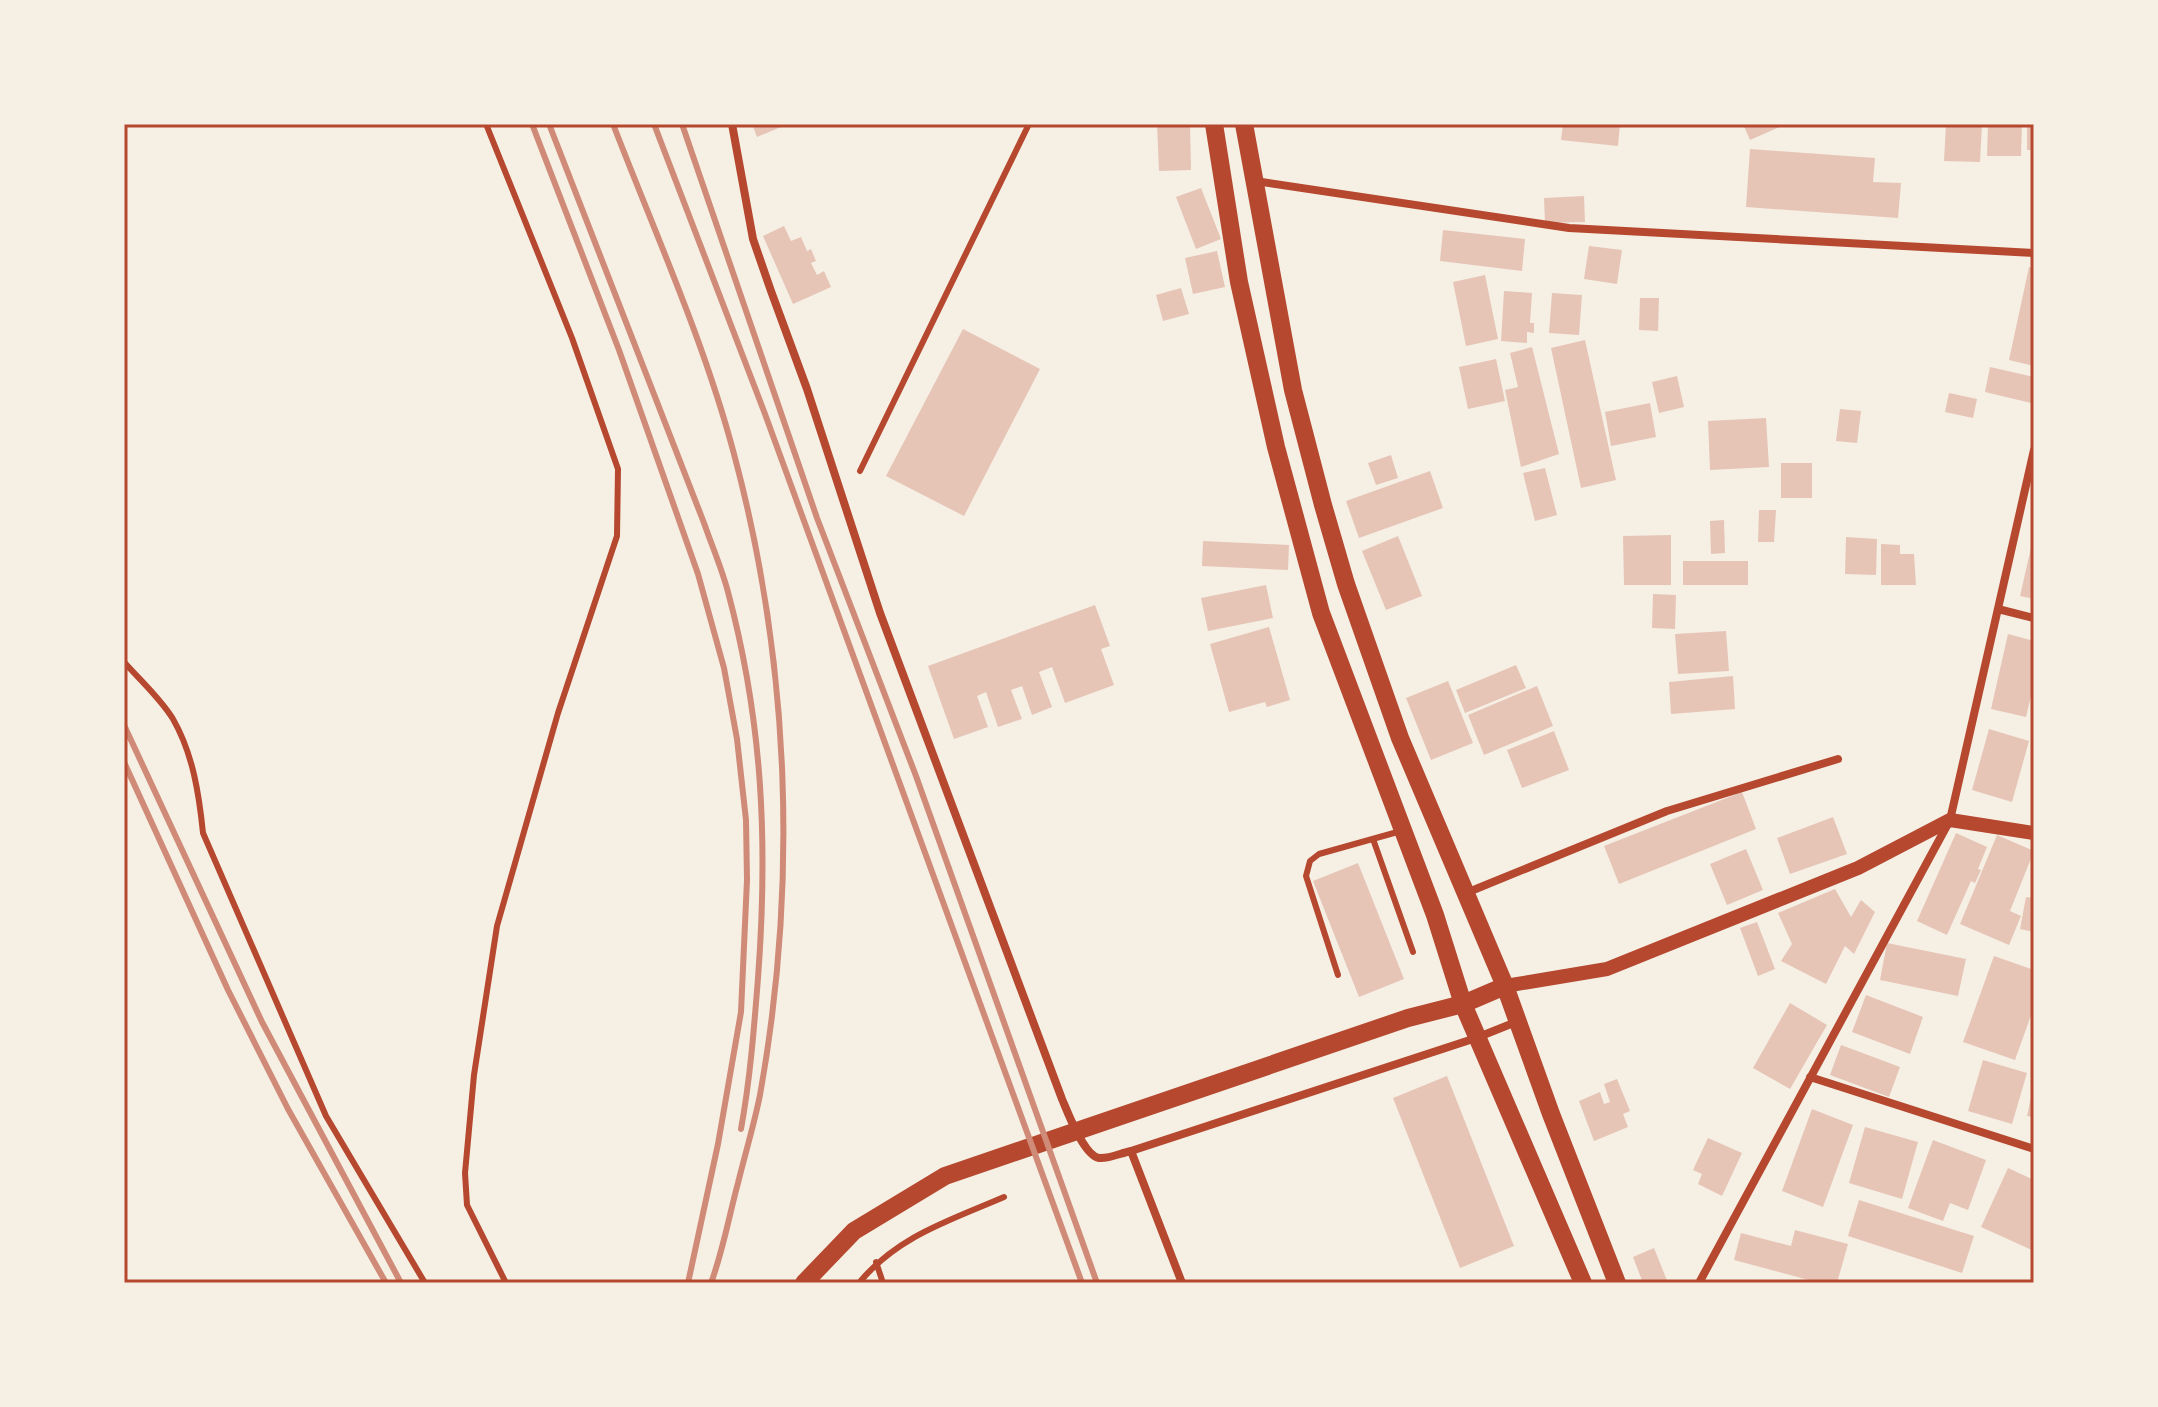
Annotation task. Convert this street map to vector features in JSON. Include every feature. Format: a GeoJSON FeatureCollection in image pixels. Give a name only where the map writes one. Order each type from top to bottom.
{"type":"FeatureCollection","features":[{"type":"Feature","properties":{"kind":"main road"},"geometry":{"type":"LineString","coordinates":[[1214,124],[1239,282],[1276,447],[1321,613],[1435,915],[1476,1038],[1528,1150],[1583,1283]]}},
{"type":"Feature","properties":{"kind":"main road"},"geometry":{"type":"LineString","coordinates":[[1244,124],[1293,390],[1326,518],[1400,738],[1505,986],[1516,1022],[1617,1283]]}},
{"type":"Feature","properties":{"kind":"main road"},"geometry":{"type":"LineString","coordinates":[[804,1283],[854,1231],[945,1176],[1408,1018],[1463,1004],[1505,986]]}},
{"type":"Feature","properties":{"kind":"street"},"geometry":{"type":"LineString","coordinates":[[732,124],[753,239],[807,389],[880,613],[1062,1099],[1092,1155],[1101,1158],[1131,1151],[1476,1038],[1516,1022]]}},
{"type":"Feature","properties":{"kind":"street"},"geometry":{"type":"LineString","coordinates":[[1254,181],[1569,228],[2034,253]]}},
{"type":"Feature","properties":{"kind":"street"},"geometry":{"type":"LineString","coordinates":[[1699,1283],[1950,820],[2034,450]]}},
{"type":"Feature","properties":{"kind":"street"},"geometry":{"type":"LineString","coordinates":[[1998,609],[2034,618]]}},
{"type":"Feature","properties":{"kind":"street"},"geometry":{"type":"LineString","coordinates":[[1465,893],[1667,811],[1838,759]]}},
{"type":"Feature","properties":{"kind":"street"},"geometry":{"type":"LineString","coordinates":[[1505,986],[1607,969],[1858,868],[1950,820],[2034,833]]}},
{"type":"Feature","properties":{"kind":"street"},"geometry":{"type":"LineString","coordinates":[[1810,1077],[2034,1149]]}},
{"type":"Feature","properties":{"kind":"street"},"geometry":{"type":"LineString","coordinates":[[1131,1151],[1182,1283]]}},
{"type":"Feature","properties":{"kind":"lane"},"geometry":{"type":"LineString","coordinates":[[486,124],[572,338],[618,469],[617,536],[558,713],[497,926],[474,1075],[465,1173],[467,1205],[506,1283]]}},
{"type":"Feature","properties":{"kind":"lane"},"geometry":{"type":"LineString","coordinates":[[860,471],[1029,124]]}},
{"type":"Feature","properties":{"kind":"lane"},"geometry":{"type":"LineString","coordinates":[[124,662],[172,718],[191,760],[203,833],[326,1116],[425,1283]]}},
{"type":"Feature","properties":{"kind":"lane"},"geometry":{"type":"LineString","coordinates":[[1338,975],[1306,870],[1310,861],[1319,854],[1401,831]]}},
{"type":"Feature","properties":{"kind":"lane"},"geometry":{"type":"LineString","coordinates":[[1373,839],[1413,952]]}},
{"type":"Feature","properties":{"kind":"lane"},"geometry":{"type":"LineString","coordinates":[[859,1283],[876,1262],[906,1240],[1004,1197]]}},
{"type":"Feature","properties":{"kind":"lane"},"geometry":{"type":"LineString","coordinates":[[876,1262],[883,1283]]}},
{"type":"Feature","properties":{"kind":"building"},"geometry":{"type":"Polygon","coordinates":[[[752,124],[788,124],[757,137],[752,124]]]}},
{"type":"Feature","properties":{"kind":"building"},"geometry":{"type":"Polygon","coordinates":[[[1157,124],[1190,124],[1191,170],[1159,171],[1157,124]]]}},
{"type":"Feature","properties":{"kind":"building"},"geometry":{"type":"Polygon","coordinates":[[[1563,124],[1620,124],[1618,146],[1561,140],[1563,124]]]}},
{"type":"Feature","properties":{"kind":"building"},"geometry":{"type":"Polygon","coordinates":[[[1743,124],[1786,124],[1750,140],[1743,124]]]}},
{"type":"Feature","properties":{"kind":"building"},"geometry":{"type":"Polygon","coordinates":[[[1946,124],[1982,124],[1980,162],[1944,161],[1946,124]]]}},
{"type":"Feature","properties":{"kind":"building"},"geometry":{"type":"Polygon","coordinates":[[[1988,124],[2022,124],[2021,156],[1987,156],[1988,124]]]}},
{"type":"Feature","properties":{"kind":"building"},"geometry":{"type":"Polygon","coordinates":[[[2027,124],[2034,124],[2034,150],[2027,150],[2027,124]]]}},
{"type":"Feature","properties":{"kind":"building"},"geometry":{"type":"Polygon","coordinates":[[[1750,149],[1875,158],[1873,182],[1901,183],[1898,218],[1746,207],[1750,149]]]}},
{"type":"Feature","properties":{"kind":"building"},"geometry":{"type":"Polygon","coordinates":[[[1201,188],[1221,239],[1196,249],[1176,197],[1201,188]]]}},
{"type":"Feature","properties":{"kind":"building"},"geometry":{"type":"Polygon","coordinates":[[[1584,196],[1585,222],[1545,223],[1544,198],[1584,196]]]}},
{"type":"Feature","properties":{"kind":"building"},"geometry":{"type":"Polygon","coordinates":[[[784,226],[791,241],[801,237],[807,251],[811,249],[816,261],[811,263],[817,275],[824,271],[831,287],[793,304],[763,236],[784,226]]]}},
{"type":"Feature","properties":{"kind":"building"},"geometry":{"type":"Polygon","coordinates":[[[1443,230],[1525,239],[1522,271],[1440,261],[1443,230]]]}},
{"type":"Feature","properties":{"kind":"building"},"geometry":{"type":"Polygon","coordinates":[[[1589,246],[1622,250],[1617,284],[1584,279],[1589,246]]]}},
{"type":"Feature","properties":{"kind":"building"},"geometry":{"type":"Polygon","coordinates":[[[1217,251],[1225,287],[1193,294],[1185,258],[1217,251]]]}},
{"type":"Feature","properties":{"kind":"building"},"geometry":{"type":"Polygon","coordinates":[[[2029,267],[2034,268],[2034,366],[2009,360],[2029,267]]]}},
{"type":"Feature","properties":{"kind":"building"},"geometry":{"type":"Polygon","coordinates":[[[1485,275],[1498,339],[1466,346],[1453,282],[1485,275]]]}},
{"type":"Feature","properties":{"kind":"building"},"geometry":{"type":"Polygon","coordinates":[[[1181,288],[1189,314],[1163,321],[1156,295],[1181,288]]]}},
{"type":"Feature","properties":{"kind":"building"},"geometry":{"type":"Polygon","coordinates":[[[1504,291],[1532,293],[1530,323],[1534,323],[1534,333],[1527,332],[1527,343],[1501,341],[1504,291]]]}},
{"type":"Feature","properties":{"kind":"building"},"geometry":{"type":"Polygon","coordinates":[[[1552,293],[1582,295],[1579,335],[1549,333],[1552,293]]]}},
{"type":"Feature","properties":{"kind":"building"},"geometry":{"type":"Polygon","coordinates":[[[1640,298],[1659,298],[1658,331],[1639,330],[1640,298]]]}},
{"type":"Feature","properties":{"kind":"building"},"geometry":{"type":"Polygon","coordinates":[[[963,329],[1040,369],[964,516],[886,476],[963,329]]]}},
{"type":"Feature","properties":{"kind":"building"},"geometry":{"type":"Polygon","coordinates":[[[1585,340],[1616,480],[1581,488],[1551,348],[1585,340]]]}},
{"type":"Feature","properties":{"kind":"building"},"geometry":{"type":"Polygon","coordinates":[[[1532,347],[1559,454],[1521,467],[1505,390],[1518,387],[1510,353],[1532,347]]]}},
{"type":"Feature","properties":{"kind":"building"},"geometry":{"type":"Polygon","coordinates":[[[1496,359],[1505,401],[1468,409],[1459,367],[1496,359]]]}},
{"type":"Feature","properties":{"kind":"building"},"geometry":{"type":"Polygon","coordinates":[[[1990,367],[2034,377],[2031,403],[1985,392],[1990,367]]]}},
{"type":"Feature","properties":{"kind":"building"},"geometry":{"type":"Polygon","coordinates":[[[1677,376],[1684,407],[1659,413],[1652,382],[1677,376]]]}},
{"type":"Feature","properties":{"kind":"building"},"geometry":{"type":"Polygon","coordinates":[[[1949,393],[1977,399],[1973,418],[1945,412],[1949,393]]]}},
{"type":"Feature","properties":{"kind":"building"},"geometry":{"type":"Polygon","coordinates":[[[1650,403],[1656,437],[1611,446],[1605,412],[1650,403]]]}},
{"type":"Feature","properties":{"kind":"building"},"geometry":{"type":"Polygon","coordinates":[[[1840,409],[1861,411],[1857,443],[1836,441],[1840,409]]]}},
{"type":"Feature","properties":{"kind":"building"},"geometry":{"type":"Polygon","coordinates":[[[1766,418],[1769,467],[1710,470],[1708,421],[1766,418]]]}},
{"type":"Feature","properties":{"kind":"building"},"geometry":{"type":"Polygon","coordinates":[[[1391,455],[1398,478],[1376,485],[1368,463],[1391,455]]]}},
{"type":"Feature","properties":{"kind":"building"},"geometry":{"type":"Polygon","coordinates":[[[1781,463],[1812,463],[1812,498],[1781,498],[1781,463]]]}},
{"type":"Feature","properties":{"kind":"building"},"geometry":{"type":"Polygon","coordinates":[[[1545,468],[1557,515],[1535,521],[1523,473],[1545,468]]]}},
{"type":"Feature","properties":{"kind":"building"},"geometry":{"type":"Polygon","coordinates":[[[1430,471],[1443,508],[1359,538],[1346,501],[1430,471]]]}},
{"type":"Feature","properties":{"kind":"building"},"geometry":{"type":"Polygon","coordinates":[[[1759,510],[1776,510],[1774,542],[1758,542],[1759,510]]]}},
{"type":"Feature","properties":{"kind":"building"},"geometry":{"type":"Polygon","coordinates":[[[1724,520],[1725,553],[1711,554],[1710,521],[1724,520]]]}},
{"type":"Feature","properties":{"kind":"building"},"geometry":{"type":"Polygon","coordinates":[[[1671,535],[1671,585],[1624,585],[1623,536],[1671,535]]]}},
{"type":"Feature","properties":{"kind":"building"},"geometry":{"type":"Polygon","coordinates":[[[1398,536],[1422,596],[1386,610],[1362,551],[1398,536]]]}},
{"type":"Feature","properties":{"kind":"building"},"geometry":{"type":"Polygon","coordinates":[[[1846,537],[1877,539],[1876,575],[1845,574],[1846,537]]]}},
{"type":"Feature","properties":{"kind":"building"},"geometry":{"type":"Polygon","coordinates":[[[2034,539],[2034,599],[2020,596],[2034,539]]]}},
{"type":"Feature","properties":{"kind":"building"},"geometry":{"type":"Polygon","coordinates":[[[1203,541],[1289,545],[1288,570],[1202,566],[1203,541]]]}},
{"type":"Feature","properties":{"kind":"building"},"geometry":{"type":"Polygon","coordinates":[[[1881,544],[1900,545],[1900,554],[1914,554],[1916,585],[1881,585],[1881,544]]]}},
{"type":"Feature","properties":{"kind":"building"},"geometry":{"type":"Polygon","coordinates":[[[1683,561],[1748,561],[1748,585],[1683,585],[1683,561]]]}},
{"type":"Feature","properties":{"kind":"building"},"geometry":{"type":"Polygon","coordinates":[[[1266,585],[1273,618],[1208,631],[1201,598],[1266,585]]]}},
{"type":"Feature","properties":{"kind":"building"},"geometry":{"type":"Polygon","coordinates":[[[1653,594],[1676,595],[1675,629],[1652,628],[1653,594]]]}},
{"type":"Feature","properties":{"kind":"building"},"geometry":{"type":"Polygon","coordinates":[[[1095,605],[1110,646],[1101,649],[1114,685],[1065,703],[1052,667],[1039,672],[1052,707],[1032,715],[1022,686],[1011,690],[1022,719],[998,727],[986,692],[977,696],[988,727],[954,739],[928,666],[1095,605]]]}},
{"type":"Feature","properties":{"kind":"building"},"geometry":{"type":"Polygon","coordinates":[[[1269,627],[1290,700],[1267,707],[1265,702],[1229,712],[1210,644],[1269,627]]]}},
{"type":"Feature","properties":{"kind":"building"},"geometry":{"type":"Polygon","coordinates":[[[1726,631],[1729,671],[1678,674],[1675,634],[1726,631]]]}},
{"type":"Feature","properties":{"kind":"building"},"geometry":{"type":"Polygon","coordinates":[[[2008,634],[2034,641],[2034,683],[2026,717],[1991,709],[2008,634]]]}},
{"type":"Feature","properties":{"kind":"building"},"geometry":{"type":"Polygon","coordinates":[[[1516,665],[1526,688],[1465,713],[1456,690],[1516,665]]]}},
{"type":"Feature","properties":{"kind":"building"},"geometry":{"type":"Polygon","coordinates":[[[1733,676],[1735,709],[1671,714],[1669,682],[1733,676]]]}},
{"type":"Feature","properties":{"kind":"building"},"geometry":{"type":"Polygon","coordinates":[[[1448,681],[1473,743],[1431,760],[1406,698],[1448,681]]]}},
{"type":"Feature","properties":{"kind":"building"},"geometry":{"type":"Polygon","coordinates":[[[1537,686],[1553,726],[1484,755],[1468,715],[1537,686]]]}},
{"type":"Feature","properties":{"kind":"building"},"geometry":{"type":"Polygon","coordinates":[[[1989,729],[2029,741],[2012,802],[1972,790],[1989,729]]]}},
{"type":"Feature","properties":{"kind":"building"},"geometry":{"type":"Polygon","coordinates":[[[1554,731],[1569,770],[1522,788],[1507,750],[1554,731]]]}},
{"type":"Feature","properties":{"kind":"building"},"geometry":{"type":"Polygon","coordinates":[[[1742,792],[1756,829],[1619,884],[1604,846],[1742,792]]]}},
{"type":"Feature","properties":{"kind":"building"},"geometry":{"type":"Polygon","coordinates":[[[1833,817],[1847,854],[1790,874],[1777,838],[1833,817]]]}},
{"type":"Feature","properties":{"kind":"building"},"geometry":{"type":"Polygon","coordinates":[[[1956,833],[1987,847],[1978,869],[1981,870],[1975,883],[1971,881],[1947,935],[1917,921],[1956,833]]]}},
{"type":"Feature","properties":{"kind":"building"},"geometry":{"type":"Polygon","coordinates":[[[1997,835],[2034,851],[2010,911],[2021,916],[2009,945],[1960,924],[1997,835]]]}},
{"type":"Feature","properties":{"kind":"building"},"geometry":{"type":"Polygon","coordinates":[[[1746,849],[1763,890],[1727,905],[1710,864],[1746,849]]]}},
{"type":"Feature","properties":{"kind":"building"},"geometry":{"type":"Polygon","coordinates":[[[1358,863],[1404,979],[1359,997],[1313,881],[1358,863]]]}},
{"type":"Feature","properties":{"kind":"building"},"geometry":{"type":"Polygon","coordinates":[[[1835,889],[1851,917],[1861,900],[1875,912],[1854,954],[1845,946],[1826,984],[1781,961],[1792,944],[1778,913],[1835,889]]]}},
{"type":"Feature","properties":{"kind":"building"},"geometry":{"type":"Polygon","coordinates":[[[2026,897],[2034,898],[2034,932],[2020,929],[2026,897]]]}},
{"type":"Feature","properties":{"kind":"building"},"geometry":{"type":"Polygon","coordinates":[[[1757,922],[1775,969],[1758,976],[1740,928],[1757,922]]]}},
{"type":"Feature","properties":{"kind":"building"},"geometry":{"type":"Polygon","coordinates":[[[1887,943],[1966,959],[1958,996],[1880,980],[1887,943]]]}},
{"type":"Feature","properties":{"kind":"building"},"geometry":{"type":"Polygon","coordinates":[[[1994,956],[2034,970],[2034,1007],[2015,1060],[1963,1042],[1994,956]]]}},
{"type":"Feature","properties":{"kind":"building"},"geometry":{"type":"Polygon","coordinates":[[[1866,995],[1923,1017],[1910,1054],[1852,1032],[1866,995]]]}},
{"type":"Feature","properties":{"kind":"building"},"geometry":{"type":"Polygon","coordinates":[[[1790,1003],[1827,1025],[1790,1089],[1753,1068],[1790,1003]]]}},
{"type":"Feature","properties":{"kind":"building"},"geometry":{"type":"Polygon","coordinates":[[[1841,1045],[1900,1067],[1889,1097],[1830,1075],[1841,1045]]]}},
{"type":"Feature","properties":{"kind":"building"},"geometry":{"type":"Polygon","coordinates":[[[1983,1060],[2027,1073],[2012,1124],[1968,1111],[1983,1060]]]}},
{"type":"Feature","properties":{"kind":"building"},"geometry":{"type":"Polygon","coordinates":[[[1447,1076],[1514,1246],[1460,1268],[1393,1098],[1447,1076]]]}},
{"type":"Feature","properties":{"kind":"building"},"geometry":{"type":"Polygon","coordinates":[[[1617,1079],[1630,1111],[1623,1114],[1628,1127],[1594,1141],[1579,1101],[1600,1092],[1604,1104],[1610,1102],[1604,1084],[1617,1079]]]}},
{"type":"Feature","properties":{"kind":"building"},"geometry":{"type":"Polygon","coordinates":[[[2034,1088],[2034,1117],[2027,1116],[2034,1088]]]}},
{"type":"Feature","properties":{"kind":"building"},"geometry":{"type":"Polygon","coordinates":[[[1812,1109],[1853,1125],[1823,1207],[1782,1191],[1812,1109]]]}},
{"type":"Feature","properties":{"kind":"building"},"geometry":{"type":"Polygon","coordinates":[[[1865,1127],[1918,1142],[1902,1199],[1849,1183],[1865,1127]]]}},
{"type":"Feature","properties":{"kind":"building"},"geometry":{"type":"Polygon","coordinates":[[[1708,1138],[1742,1153],[1722,1196],[1698,1184],[1702,1174],[1693,1170],[1708,1138]]]}},
{"type":"Feature","properties":{"kind":"building"},"geometry":{"type":"Polygon","coordinates":[[[1933,1140],[1986,1160],[1968,1210],[1950,1203],[1943,1221],[1908,1208],[1933,1140]]]}},
{"type":"Feature","properties":{"kind":"building"},"geometry":{"type":"Polygon","coordinates":[[[2008,1168],[2034,1180],[2034,1251],[1981,1227],[2008,1168]]]}},
{"type":"Feature","properties":{"kind":"building"},"geometry":{"type":"Polygon","coordinates":[[[1859,1200],[1974,1236],[1962,1273],[1848,1236],[1859,1200]]]}},
{"type":"Feature","properties":{"kind":"building"},"geometry":{"type":"Polygon","coordinates":[[[1795,1230],[1848,1244],[1837,1283],[1820,1283],[1734,1260],[1741,1233],[1791,1246],[1795,1230]]]}},
{"type":"Feature","properties":{"kind":"building"},"geometry":{"type":"Polygon","coordinates":[[[1654,1248],[1668,1283],[1643,1283],[1633,1257],[1654,1248]]]}},
{"type":"Feature","properties":{"kind":"railway"},"geometry":{"type":"LineString","coordinates":[[532,124],[619,350],[698,574],[724,668],[737,739],[746,820],[747,880],[741,1012],[718,1144],[688,1283]]}},
{"type":"Feature","properties":{"kind":"railway"},"geometry":{"type":"LineString","coordinates":[[549,124],[717,558],[740,641],[756,736],[762,832],[761,928],[755,1016],[741,1129]]}},
{"type":"Feature","properties":{"kind":"railway"},"geometry":{"type":"LineString","coordinates":[[613,124],[694,329],[722,412],[753,533],[777,693],[783,854],[780,935],[772,1015],[758,1106],[711,1283]]}},
{"type":"Feature","properties":{"kind":"railway"},"geometry":{"type":"LineString","coordinates":[[654,124],[765,414],[1082,1283]]}},
{"type":"Feature","properties":{"kind":"railway"},"geometry":{"type":"LineString","coordinates":[[682,124],[817,518],[916,776],[1097,1283]]}},
{"type":"Feature","properties":{"kind":"railway"},"geometry":{"type":"LineString","coordinates":[[124,725],[262,1022],[401,1283]]}},
{"type":"Feature","properties":{"kind":"railway"},"geometry":{"type":"LineString","coordinates":[[124,762],[228,990],[288,1109],[386,1283]]}}]}
